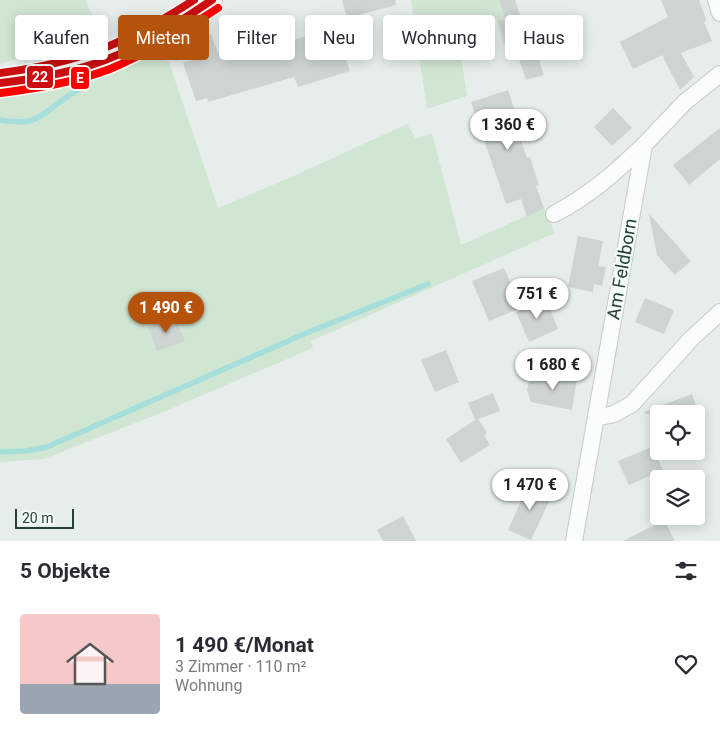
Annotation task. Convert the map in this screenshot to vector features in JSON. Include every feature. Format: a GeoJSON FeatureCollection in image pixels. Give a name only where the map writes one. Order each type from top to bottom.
{"type":"FeatureCollection","features":[{"type":"Feature","properties":{"kind":"street"},"geometry":{"type":"LineString","coordinates":[[0,84],[56,73],[105,60],[161,33],[212,0]]}},
{"type":"Feature","properties":{"kind":"street"},"geometry":{"type":"LineString","coordinates":[[716,0],[720,12]]}},
{"type":"Feature","properties":{"kind":"street"},"geometry":{"type":"LineString","coordinates":[[554,214],[575,203],[610,178],[685,102],[720,74]]}},
{"type":"Feature","properties":{"kind":"street","name":"Am Feldborn"},"geometry":{"type":"LineString","coordinates":[[574,541],[644,145]]}},
{"type":"Feature","properties":{"kind":"street"},"geometry":{"type":"LineString","coordinates":[[596,418],[614,414],[632,404],[678,352],[720,312]]}},
{"type":"Feature","properties":{"kind":"green space"},"geometry":{"type":"Polygon","coordinates":[[[0,0],[86,0],[91,15],[15,15],[15,60],[0,64],[0,0]]]}},
{"type":"Feature","properties":{"kind":"green space"},"geometry":{"type":"Polygon","coordinates":[[[411,0],[499,0],[505,18],[505,44],[503,45],[495,15],[413,15],[411,0]]]}},
{"type":"Feature","properties":{"kind":"green space"},"geometry":{"type":"Polygon","coordinates":[[[134,60],[165,60],[169,62],[218,208],[287,179],[407,124],[416,139],[432,133],[461,245],[544,208],[555,233],[311,341],[313,348],[168,410],[44,459],[0,462],[0,94],[86,78],[134,60]]]}},
{"type":"Feature","properties":{"kind":"green space"},"geometry":{"type":"Polygon","coordinates":[[[420,60],[461,60],[467,96],[427,109],[420,60]]]}},
{"type":"Feature","properties":{"kind":"building"},"geometry":{"type":"Polygon","coordinates":[[[342,0],[395,0],[396,5],[358,15],[346,15],[342,0]]]}},
{"type":"Feature","properties":{"kind":"building"},"geometry":{"type":"Polygon","coordinates":[[[499,0],[515,0],[520,15],[505,15],[505,19],[499,0]]]}},
{"type":"Feature","properties":{"kind":"building"},"geometry":{"type":"Polygon","coordinates":[[[661,0],[699,0],[705,16],[706,22],[704,22],[712,41],[681,53],[694,77],[680,90],[662,55],[633,69],[620,42],[668,17],[661,0]]]}},
{"type":"Feature","properties":{"kind":"building"},"geometry":{"type":"Polygon","coordinates":[[[505,19],[505,41],[498,21],[505,19]]]}},
{"type":"Feature","properties":{"kind":"building"},"geometry":{"type":"Polygon","coordinates":[[[211,34],[219,53],[219,60],[295,60],[295,40],[305,36],[305,60],[346,60],[350,71],[298,87],[294,77],[208,102],[207,98],[196,101],[183,63],[191,60],[209,60],[209,35],[211,34]]]}},
{"type":"Feature","properties":{"kind":"building"},"geometry":{"type":"Polygon","coordinates":[[[519,60],[539,60],[544,75],[526,80],[519,60]]]}},
{"type":"Feature","properties":{"kind":"building"},"geometry":{"type":"Polygon","coordinates":[[[508,90],[519,123],[516,125],[527,158],[530,157],[539,185],[536,186],[544,208],[527,217],[521,199],[506,204],[471,102],[508,90]]]}},
{"type":"Feature","properties":{"kind":"building"},"geometry":{"type":"Polygon","coordinates":[[[613,108],[632,128],[612,146],[594,127],[613,108]]]}},
{"type":"Feature","properties":{"kind":"building"},"geometry":{"type":"Polygon","coordinates":[[[720,128],[720,159],[689,185],[673,165],[720,128]]]}},
{"type":"Feature","properties":{"kind":"building"},"geometry":{"type":"Polygon","coordinates":[[[649,214],[691,261],[675,275],[657,255],[649,214]]]}},
{"type":"Feature","properties":{"kind":"building"},"geometry":{"type":"Polygon","coordinates":[[[578,236],[603,241],[598,266],[606,267],[602,286],[594,284],[593,292],[568,287],[578,236]]]}},
{"type":"Feature","properties":{"kind":"building"},"geometry":{"type":"Polygon","coordinates":[[[504,268],[521,308],[489,321],[472,281],[504,268]]]}},
{"type":"Feature","properties":{"kind":"building"},"geometry":{"type":"Polygon","coordinates":[[[645,298],[674,310],[664,334],[635,322],[645,298]]]}},
{"type":"Feature","properties":{"kind":"building"},"geometry":{"type":"Polygon","coordinates":[[[546,299],[558,329],[529,342],[516,312],[546,299]]]}},
{"type":"Feature","properties":{"kind":"building"},"geometry":{"type":"Polygon","coordinates":[[[175,317],[185,341],[157,351],[148,327],[175,317]]]}},
{"type":"Feature","properties":{"kind":"building"},"geometry":{"type":"Polygon","coordinates":[[[446,350],[459,382],[435,392],[421,360],[446,350]]]}},
{"type":"Feature","properties":{"kind":"building"},"geometry":{"type":"Polygon","coordinates":[[[541,372],[577,378],[572,410],[531,402],[527,390],[530,376],[545,379],[541,372]]]}},
{"type":"Feature","properties":{"kind":"building"},"geometry":{"type":"Polygon","coordinates":[[[493,393],[500,411],[478,419],[487,433],[484,435],[490,445],[461,463],[446,439],[475,420],[468,403],[493,393]]]}},
{"type":"Feature","properties":{"kind":"building"},"geometry":{"type":"Polygon","coordinates":[[[692,394],[696,405],[663,405],[692,394]]]}},
{"type":"Feature","properties":{"kind":"building"},"geometry":{"type":"Polygon","coordinates":[[[650,410],[650,414],[645,414],[644,412],[650,410]]]}},
{"type":"Feature","properties":{"kind":"building"},"geometry":{"type":"Polygon","coordinates":[[[650,448],[650,460],[658,460],[663,470],[650,470],[650,476],[629,485],[618,461],[650,448]]]}},
{"type":"Feature","properties":{"kind":"building"},"geometry":{"type":"Polygon","coordinates":[[[529,483],[553,493],[531,540],[508,530],[529,483]]]}},
{"type":"Feature","properties":{"kind":"building"},"geometry":{"type":"Polygon","coordinates":[[[403,516],[416,541],[383,541],[377,530],[403,516]]]}},
{"type":"Feature","properties":{"kind":"building"},"geometry":{"type":"Polygon","coordinates":[[[654,525],[667,525],[675,541],[623,541],[654,525]]]}},
{"type":"Feature","properties":{"kind":"waterway"},"geometry":{"type":"LineString","coordinates":[[0,120],[31,121],[46,113],[78,90]]}},
{"type":"Feature","properties":{"kind":"waterway"},"geometry":{"type":"LineString","coordinates":[[0,452],[26,451],[47,447],[304,334],[428,284]]}},
{"type":"Feature","properties":{"kind":"transit line"},"geometry":{"type":"LineString","coordinates":[[0,73],[54,63],[102,49],[147,28],[194,0]]}},
{"type":"Feature","properties":{"kind":"transit line","name":"22"},"geometry":{"type":"LineString","coordinates":[[0,83],[53,75],[105,60],[147,41],[212,0]]}},
{"type":"Feature","properties":{"kind":"transit line","name":"E"},"geometry":{"type":"LineString","coordinates":[[1,93],[43,87],[110,69],[165,41],[218,8]]}}]}
